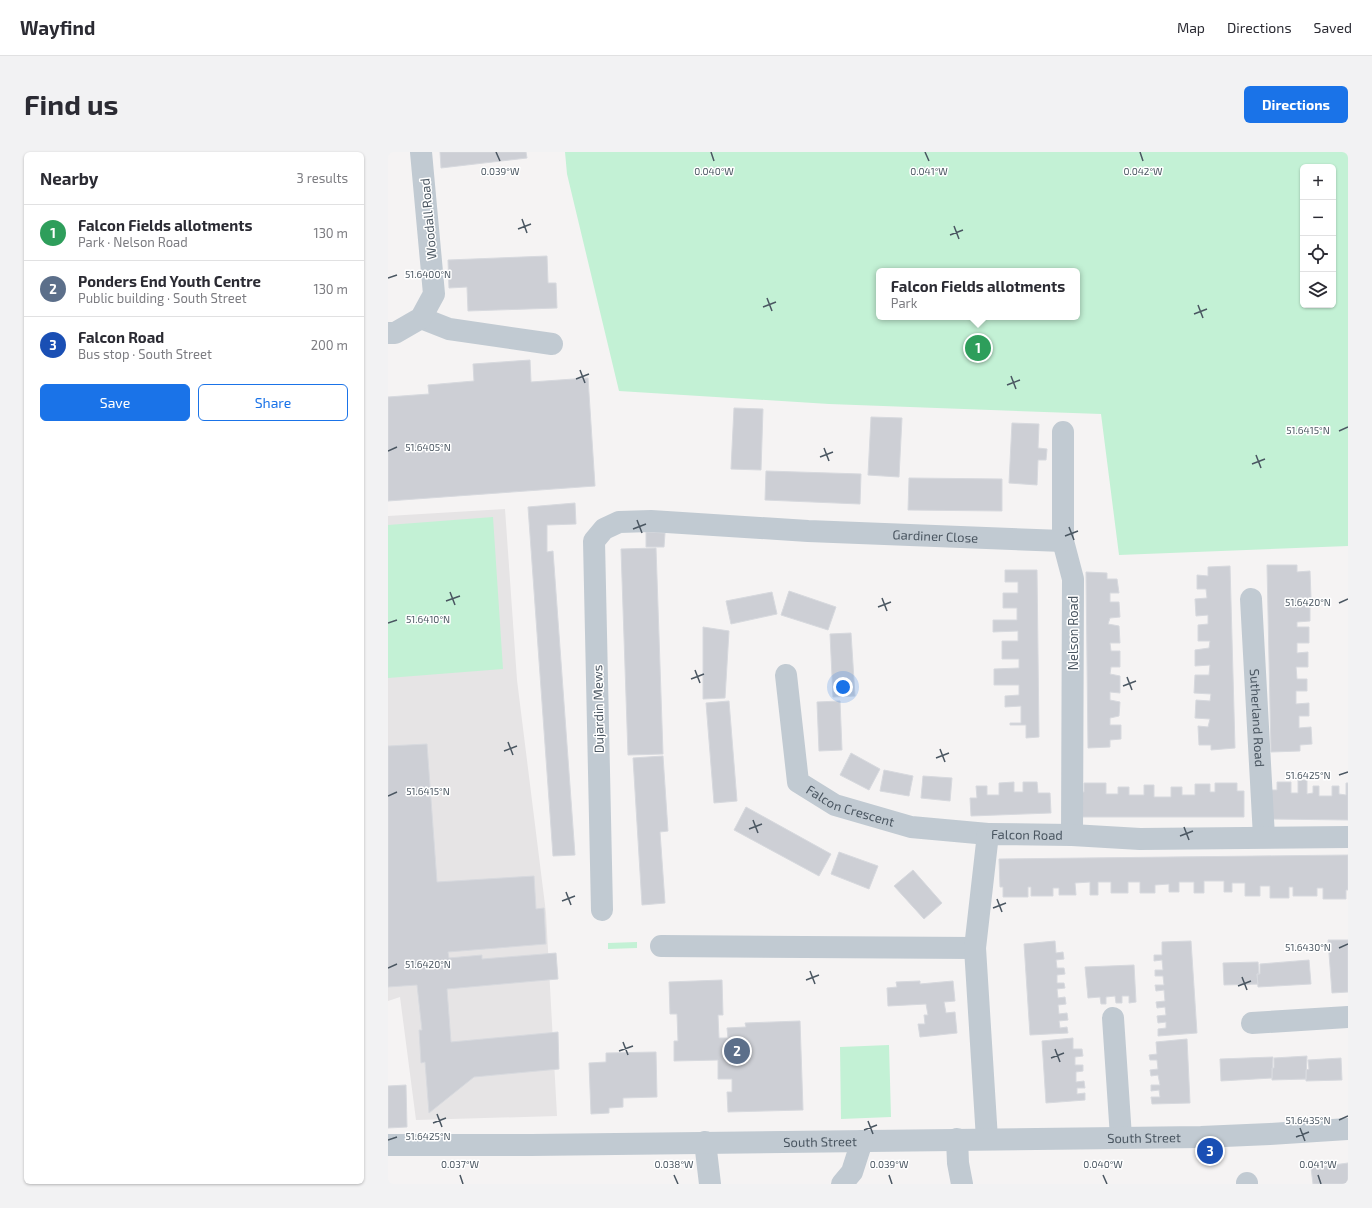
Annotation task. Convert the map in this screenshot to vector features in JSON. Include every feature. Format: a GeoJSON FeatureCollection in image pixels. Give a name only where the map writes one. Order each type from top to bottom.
{"type":"FeatureCollection","features":[{"type":"Feature","properties":{"kind":"street","name":"Woodall Road"},"geometry":{"type":"LineString","coordinates":[[421,152],[434,294],[421,318]]}},
{"type":"Feature","properties":{"kind":"street"},"geometry":{"type":"LineString","coordinates":[[388,333],[395,333],[421,318],[449,329],[552,344]]}},
{"type":"Feature","properties":{"kind":"street","name":"Nelson Road"},"geometry":{"type":"LineString","coordinates":[[1063,432],[1063,541],[1073,579],[1072,836]]}},
{"type":"Feature","properties":{"kind":"street","name":"Gardiner Close"},"geometry":{"type":"LineString","coordinates":[[619,522],[678,522],[808,531],[1063,541]]}},
{"type":"Feature","properties":{"kind":"street","name":"Dujardin Mews"},"geometry":{"type":"LineString","coordinates":[[602,910],[594,541],[604,529],[619,522]]}},
{"type":"Feature","properties":{"kind":"street","name":"Sutherland Road"},"geometry":{"type":"LineString","coordinates":[[1251,599],[1264,837]]}},
{"type":"Feature","properties":{"kind":"street","name":"Falcon Crescent"},"geometry":{"type":"LineString","coordinates":[[786,675],[798,782],[835,805],[911,827],[988,834]]}},
{"type":"Feature","properties":{"kind":"street","name":"Falcon Road"},"geometry":{"type":"LineString","coordinates":[[987,1139],[974,948],[988,834],[1140,839],[1348,837]]}},
{"type":"Feature","properties":{"kind":"street"},"geometry":{"type":"LineString","coordinates":[[661,946],[974,948]]}},
{"type":"Feature","properties":{"kind":"street"},"geometry":{"type":"LineString","coordinates":[[1264,1018],[1348,1017]]}},
{"type":"Feature","properties":{"kind":"street"},"geometry":{"type":"LineString","coordinates":[[1109,1030],[1121,1137]]}},
{"type":"Feature","properties":{"kind":"street","name":"South Street"},"geometry":{"type":"LineString","coordinates":[[388,1145],[1218,1137],[1348,1129]]}},
{"type":"Feature","properties":{"kind":"street"},"geometry":{"type":"LineString","coordinates":[[957,1139],[958,1163],[962,1184]]}},
{"type":"Feature","properties":{"kind":"street"},"geometry":{"type":"LineString","coordinates":[[842,1184],[852,1172],[862,1141]]}},
{"type":"Feature","properties":{"kind":"street"},"geometry":{"type":"LineString","coordinates":[[705,1142],[710,1184]]}},
{"type":"Feature","properties":{"kind":"shaded area"},"geometry":{"type":"Polygon","coordinates":[[[505,509],[517,680],[546,913],[557,1116],[416,1120],[400,997],[388,1001],[388,516],[505,509]]]}},
{"type":"Feature","properties":{"kind":"green space"},"geometry":{"type":"Polygon","coordinates":[[[565,152],[1348,152],[1348,546],[1119,555],[1101,414],[829,404],[619,391],[567,174],[565,152]]]}},
{"type":"Feature","properties":{"kind":"green space"},"geometry":{"type":"Polygon","coordinates":[[[493,517],[503,669],[388,678],[388,525],[493,517]]]}},
{"type":"Feature","properties":{"kind":"green space"},"geometry":{"type":"Polygon","coordinates":[[[637,942],[637,948],[608,949],[608,943],[637,942]]]}},
{"type":"Feature","properties":{"kind":"green space"},"geometry":{"type":"Polygon","coordinates":[[[889,1045],[891,1117],[841,1119],[840,1047],[889,1045]]]}},
{"type":"Feature","properties":{"kind":"building"},"geometry":{"type":"Polygon","coordinates":[[[440,152],[526,152],[527,158],[441,168],[440,152]]]}},
{"type":"Feature","properties":{"kind":"building"},"geometry":{"type":"Polygon","coordinates":[[[547,256],[548,283],[556,283],[557,308],[468,311],[467,287],[449,288],[448,260],[547,256]]]}},
{"type":"Feature","properties":{"kind":"building"},"geometry":{"type":"Polygon","coordinates":[[[530,360],[531,382],[588,378],[595,486],[388,501],[388,397],[429,394],[428,385],[474,381],[473,364],[530,360]]]}},
{"type":"Feature","properties":{"kind":"building"},"geometry":{"type":"Polygon","coordinates":[[[734,408],[763,409],[761,470],[731,469],[734,408]]]}},
{"type":"Feature","properties":{"kind":"building"},"geometry":{"type":"Polygon","coordinates":[[[871,417],[902,418],[899,477],[868,475],[871,417]]]}},
{"type":"Feature","properties":{"kind":"building"},"geometry":{"type":"Polygon","coordinates":[[[1012,423],[1039,424],[1038,448],[1047,449],[1046,460],[1038,460],[1037,485],[1009,483],[1012,423]]]}},
{"type":"Feature","properties":{"kind":"building"},"geometry":{"type":"Polygon","coordinates":[[[766,471],[861,474],[860,504],[765,500],[766,471]]]}},
{"type":"Feature","properties":{"kind":"building"},"geometry":{"type":"Polygon","coordinates":[[[909,478],[1002,479],[1002,511],[908,510],[909,478]]]}},
{"type":"Feature","properties":{"kind":"building"},"geometry":{"type":"Polygon","coordinates":[[[575,503],[576,524],[547,525],[547,552],[553,551],[575,855],[553,856],[528,507],[575,503]]]}},
{"type":"Feature","properties":{"kind":"building"},"geometry":{"type":"Polygon","coordinates":[[[646,532],[665,533],[664,547],[646,547],[646,532]]]}},
{"type":"Feature","properties":{"kind":"building"},"geometry":{"type":"Polygon","coordinates":[[[656,548],[663,754],[628,755],[621,549],[656,548]]]}},
{"type":"Feature","properties":{"kind":"building"},"geometry":{"type":"Polygon","coordinates":[[[1267,565],[1297,565],[1297,572],[1310,571],[1311,598],[1298,598],[1298,602],[1310,601],[1310,621],[1297,622],[1297,627],[1309,627],[1309,643],[1297,643],[1297,653],[1308,652],[1308,667],[1296,667],[1297,679],[1307,679],[1307,691],[1296,691],[1296,704],[1309,703],[1309,716],[1299,716],[1299,728],[1311,727],[1312,744],[1300,745],[1300,751],[1271,752],[1267,565]]]}},
{"type":"Feature","properties":{"kind":"building"},"geometry":{"type":"Polygon","coordinates":[[[1230,566],[1235,748],[1211,750],[1211,745],[1199,745],[1198,726],[1208,727],[1210,719],[1195,718],[1196,700],[1210,701],[1211,694],[1194,693],[1195,675],[1209,675],[1210,665],[1195,666],[1195,650],[1209,648],[1210,641],[1198,641],[1198,625],[1208,624],[1208,615],[1196,616],[1195,599],[1207,598],[1206,589],[1197,589],[1197,575],[1208,576],[1208,567],[1230,566]]]}},
{"type":"Feature","properties":{"kind":"building"},"geometry":{"type":"Polygon","coordinates":[[[1005,570],[1037,570],[1039,737],[1026,738],[1026,725],[1010,725],[1010,723],[1021,723],[1021,706],[1005,707],[1005,696],[1019,695],[1019,685],[994,685],[994,669],[1019,668],[1019,659],[1002,659],[1002,641],[1018,641],[1018,631],[993,632],[993,620],[1017,620],[1017,608],[1003,608],[1003,593],[1018,593],[1018,582],[1005,582],[1005,570]]]}},
{"type":"Feature","properties":{"kind":"building"},"geometry":{"type":"Polygon","coordinates":[[[1086,572],[1107,573],[1107,579],[1117,579],[1119,593],[1110,593],[1110,602],[1119,602],[1120,617],[1110,618],[1108,624],[1119,626],[1120,643],[1110,643],[1111,651],[1120,651],[1120,667],[1111,667],[1110,674],[1120,676],[1120,693],[1110,692],[1110,700],[1120,702],[1119,716],[1110,718],[1110,725],[1121,725],[1121,739],[1110,740],[1110,747],[1088,748],[1086,572]]]}},
{"type":"Feature","properties":{"kind":"building"},"geometry":{"type":"Polygon","coordinates":[[[789,591],[836,607],[828,630],[781,615],[789,591]]]}},
{"type":"Feature","properties":{"kind":"building"},"geometry":{"type":"Polygon","coordinates":[[[772,592],[777,614],[731,624],[726,601],[772,592]]]}},
{"type":"Feature","properties":{"kind":"building"},"geometry":{"type":"Polygon","coordinates":[[[703,627],[729,631],[725,698],[703,699],[703,627]]]}},
{"type":"Feature","properties":{"kind":"building"},"geometry":{"type":"Polygon","coordinates":[[[851,633],[855,696],[833,697],[830,634],[851,633]]]}},
{"type":"Feature","properties":{"kind":"building"},"geometry":{"type":"Polygon","coordinates":[[[729,701],[737,801],[714,803],[706,703],[729,701]]]}},
{"type":"Feature","properties":{"kind":"building"},"geometry":{"type":"Polygon","coordinates":[[[840,701],[842,750],[819,751],[817,702],[840,701]]]}},
{"type":"Feature","properties":{"kind":"building"},"geometry":{"type":"Polygon","coordinates":[[[427,744],[437,882],[534,876],[536,909],[544,908],[546,944],[448,952],[449,958],[482,955],[482,959],[556,953],[558,979],[447,989],[451,1042],[558,1032],[559,1069],[474,1077],[429,1113],[425,1062],[421,1063],[419,1030],[422,1030],[417,985],[388,987],[388,746],[427,744]]]}},
{"type":"Feature","properties":{"kind":"building"},"geometry":{"type":"Polygon","coordinates":[[[851,753],[880,769],[869,790],[840,775],[851,753]]]}},
{"type":"Feature","properties":{"kind":"building"},"geometry":{"type":"Polygon","coordinates":[[[663,756],[668,831],[660,832],[665,903],[642,905],[633,758],[663,756]]]}},
{"type":"Feature","properties":{"kind":"building"},"geometry":{"type":"Polygon","coordinates":[[[884,770],[913,776],[909,796],[880,791],[884,770]]]}},
{"type":"Feature","properties":{"kind":"building"},"geometry":{"type":"Polygon","coordinates":[[[923,776],[952,778],[950,801],[921,798],[923,776]]]}},
{"type":"Feature","properties":{"kind":"building"},"geometry":{"type":"Polygon","coordinates":[[[1298,780],[1307,780],[1307,794],[1313,793],[1313,786],[1319,786],[1319,796],[1332,796],[1332,786],[1339,786],[1339,794],[1346,795],[1346,783],[1348,783],[1348,820],[1270,819],[1270,790],[1277,790],[1277,782],[1291,782],[1291,793],[1298,793],[1298,780]]]}},
{"type":"Feature","properties":{"kind":"building"},"geometry":{"type":"Polygon","coordinates":[[[1014,782],[1014,792],[1023,792],[1023,782],[1037,782],[1038,793],[1050,793],[1051,813],[971,816],[970,798],[977,798],[976,786],[987,786],[987,795],[999,795],[999,783],[1014,782]]]}},
{"type":"Feature","properties":{"kind":"building"},"geometry":{"type":"Polygon","coordinates":[[[1084,783],[1106,783],[1106,794],[1118,794],[1118,787],[1129,787],[1129,795],[1144,795],[1144,785],[1154,785],[1154,797],[1171,797],[1171,787],[1182,787],[1182,795],[1195,795],[1195,784],[1210,784],[1210,792],[1215,792],[1215,783],[1237,783],[1237,791],[1244,791],[1244,817],[1079,817],[1079,792],[1084,792],[1084,783]]]}},
{"type":"Feature","properties":{"kind":"building"},"geometry":{"type":"Polygon","coordinates":[[[746,807],[831,854],[819,876],[734,830],[746,807]]]}},
{"type":"Feature","properties":{"kind":"building"},"geometry":{"type":"Polygon","coordinates":[[[839,852],[878,866],[869,889],[831,874],[839,852]]]}},
{"type":"Feature","properties":{"kind":"building"},"geometry":{"type":"Polygon","coordinates":[[[1348,855],[1348,890],[1346,890],[1346,899],[1323,899],[1323,888],[1317,888],[1317,896],[1293,896],[1293,887],[1289,887],[1289,898],[1270,898],[1270,886],[1260,886],[1260,896],[1245,896],[1245,883],[1232,883],[1232,892],[1224,892],[1224,881],[1204,881],[1204,893],[1194,893],[1194,882],[1179,882],[1179,892],[1169,892],[1169,884],[1155,885],[1155,893],[1140,893],[1140,882],[1128,882],[1128,893],[1111,893],[1111,882],[1098,882],[1098,895],[1090,895],[1090,882],[1075,883],[1076,895],[1059,895],[1059,888],[1053,888],[1053,896],[1031,896],[1031,887],[1028,887],[1028,897],[1003,897],[1003,887],[1000,887],[999,859],[1348,855]]]}},
{"type":"Feature","properties":{"kind":"building"},"geometry":{"type":"Polygon","coordinates":[[[913,870],[942,903],[924,919],[894,886],[913,870]]]}},
{"type":"Feature","properties":{"kind":"building"},"geometry":{"type":"Polygon","coordinates":[[[1328,940],[1348,940],[1348,992],[1332,993],[1328,940]]]}},
{"type":"Feature","properties":{"kind":"building"},"geometry":{"type":"Polygon","coordinates":[[[1055,941],[1056,953],[1063,952],[1064,959],[1056,960],[1057,968],[1064,968],[1065,974],[1057,975],[1057,983],[1064,983],[1065,988],[1057,989],[1058,998],[1065,997],[1066,1004],[1058,1005],[1059,1014],[1067,1013],[1068,1020],[1059,1021],[1060,1028],[1067,1027],[1068,1033],[1030,1035],[1024,944],[1055,941]]]}},
{"type":"Feature","properties":{"kind":"building"},"geometry":{"type":"Polygon","coordinates":[[[1191,941],[1197,1033],[1158,1036],[1158,1029],[1166,1028],[1166,1022],[1158,1023],[1157,1016],[1166,1015],[1165,1007],[1157,1008],[1156,1002],[1165,1001],[1164,990],[1156,991],[1155,985],[1164,985],[1163,976],[1155,976],[1155,970],[1163,970],[1162,960],[1154,961],[1154,955],[1162,955],[1162,942],[1191,941]]]}},
{"type":"Feature","properties":{"kind":"building"},"geometry":{"type":"Polygon","coordinates":[[[1309,960],[1311,984],[1258,987],[1257,974],[1260,974],[1260,964],[1309,960]]]}},
{"type":"Feature","properties":{"kind":"building"},"geometry":{"type":"Polygon","coordinates":[[[1258,962],[1258,984],[1224,985],[1223,963],[1258,962]]]}},
{"type":"Feature","properties":{"kind":"building"},"geometry":{"type":"Polygon","coordinates":[[[1134,965],[1136,1002],[1129,1003],[1129,996],[1122,996],[1122,1003],[1116,1003],[1115,996],[1106,997],[1106,1004],[1101,1004],[1100,997],[1088,998],[1085,967],[1134,965]]]}},
{"type":"Feature","properties":{"kind":"building"},"geometry":{"type":"Polygon","coordinates":[[[722,980],[723,1015],[718,1015],[719,1038],[728,1038],[727,1028],[746,1027],[745,1023],[800,1021],[803,1110],[728,1112],[727,1092],[732,1092],[732,1079],[718,1079],[718,1060],[674,1061],[674,1041],[678,1041],[677,1014],[670,1014],[669,982],[722,980]]]}},
{"type":"Feature","properties":{"kind":"building"},"geometry":{"type":"Polygon","coordinates":[[[920,981],[920,984],[953,981],[955,1001],[944,1002],[946,1013],[955,1012],[957,1033],[920,1037],[918,1024],[925,1024],[924,1015],[928,1015],[926,1004],[888,1006],[887,988],[897,987],[896,982],[920,981]]]}},
{"type":"Feature","properties":{"kind":"building"},"geometry":{"type":"Polygon","coordinates":[[[1073,1038],[1073,1049],[1082,1049],[1083,1056],[1075,1057],[1075,1065],[1083,1065],[1083,1071],[1076,1072],[1076,1082],[1084,1081],[1085,1088],[1077,1088],[1077,1094],[1085,1093],[1085,1100],[1046,1103],[1042,1041],[1073,1038]]]}},
{"type":"Feature","properties":{"kind":"building"},"geometry":{"type":"Polygon","coordinates":[[[1187,1039],[1190,1103],[1152,1104],[1151,1097],[1160,1097],[1159,1090],[1151,1091],[1151,1085],[1160,1085],[1158,1075],[1151,1076],[1150,1070],[1158,1069],[1157,1060],[1150,1060],[1149,1055],[1157,1054],[1156,1042],[1187,1039]]]}},
{"type":"Feature","properties":{"kind":"building"},"geometry":{"type":"Polygon","coordinates":[[[656,1052],[657,1097],[623,1098],[623,1107],[609,1108],[609,1113],[591,1114],[589,1063],[606,1062],[606,1053],[656,1052]]]}},
{"type":"Feature","properties":{"kind":"building"},"geometry":{"type":"Polygon","coordinates":[[[1307,1056],[1306,1079],[1272,1080],[1274,1058],[1307,1056]]]}},
{"type":"Feature","properties":{"kind":"building"},"geometry":{"type":"Polygon","coordinates":[[[1273,1057],[1272,1078],[1221,1081],[1220,1059],[1273,1057]]]}},
{"type":"Feature","properties":{"kind":"building"},"geometry":{"type":"Polygon","coordinates":[[[1341,1058],[1342,1080],[1306,1081],[1306,1070],[1309,1069],[1308,1060],[1341,1058]]]}},
{"type":"Feature","properties":{"kind":"building"},"geometry":{"type":"Polygon","coordinates":[[[406,1085],[407,1127],[388,1128],[388,1086],[406,1085]]]}},
{"type":"Feature","properties":{"kind":"building"},"geometry":{"type":"Polygon","coordinates":[[[1348,1163],[1348,1184],[1313,1184],[1311,1168],[1348,1163]]]}},
{"type":"Feature","properties":{"kind":"place","name":"Falcon Fields allotments"},"geometry":{"type":"Point","coordinates":[978,348]}},
{"type":"Feature","properties":{"kind":"place","name":"Ponders End Youth Centre"},"geometry":{"type":"Point","coordinates":[737,1051]}},
{"type":"Feature","properties":{"kind":"place","name":"Falcon Road"},"geometry":{"type":"Point","coordinates":[1210,1151]}}]}
